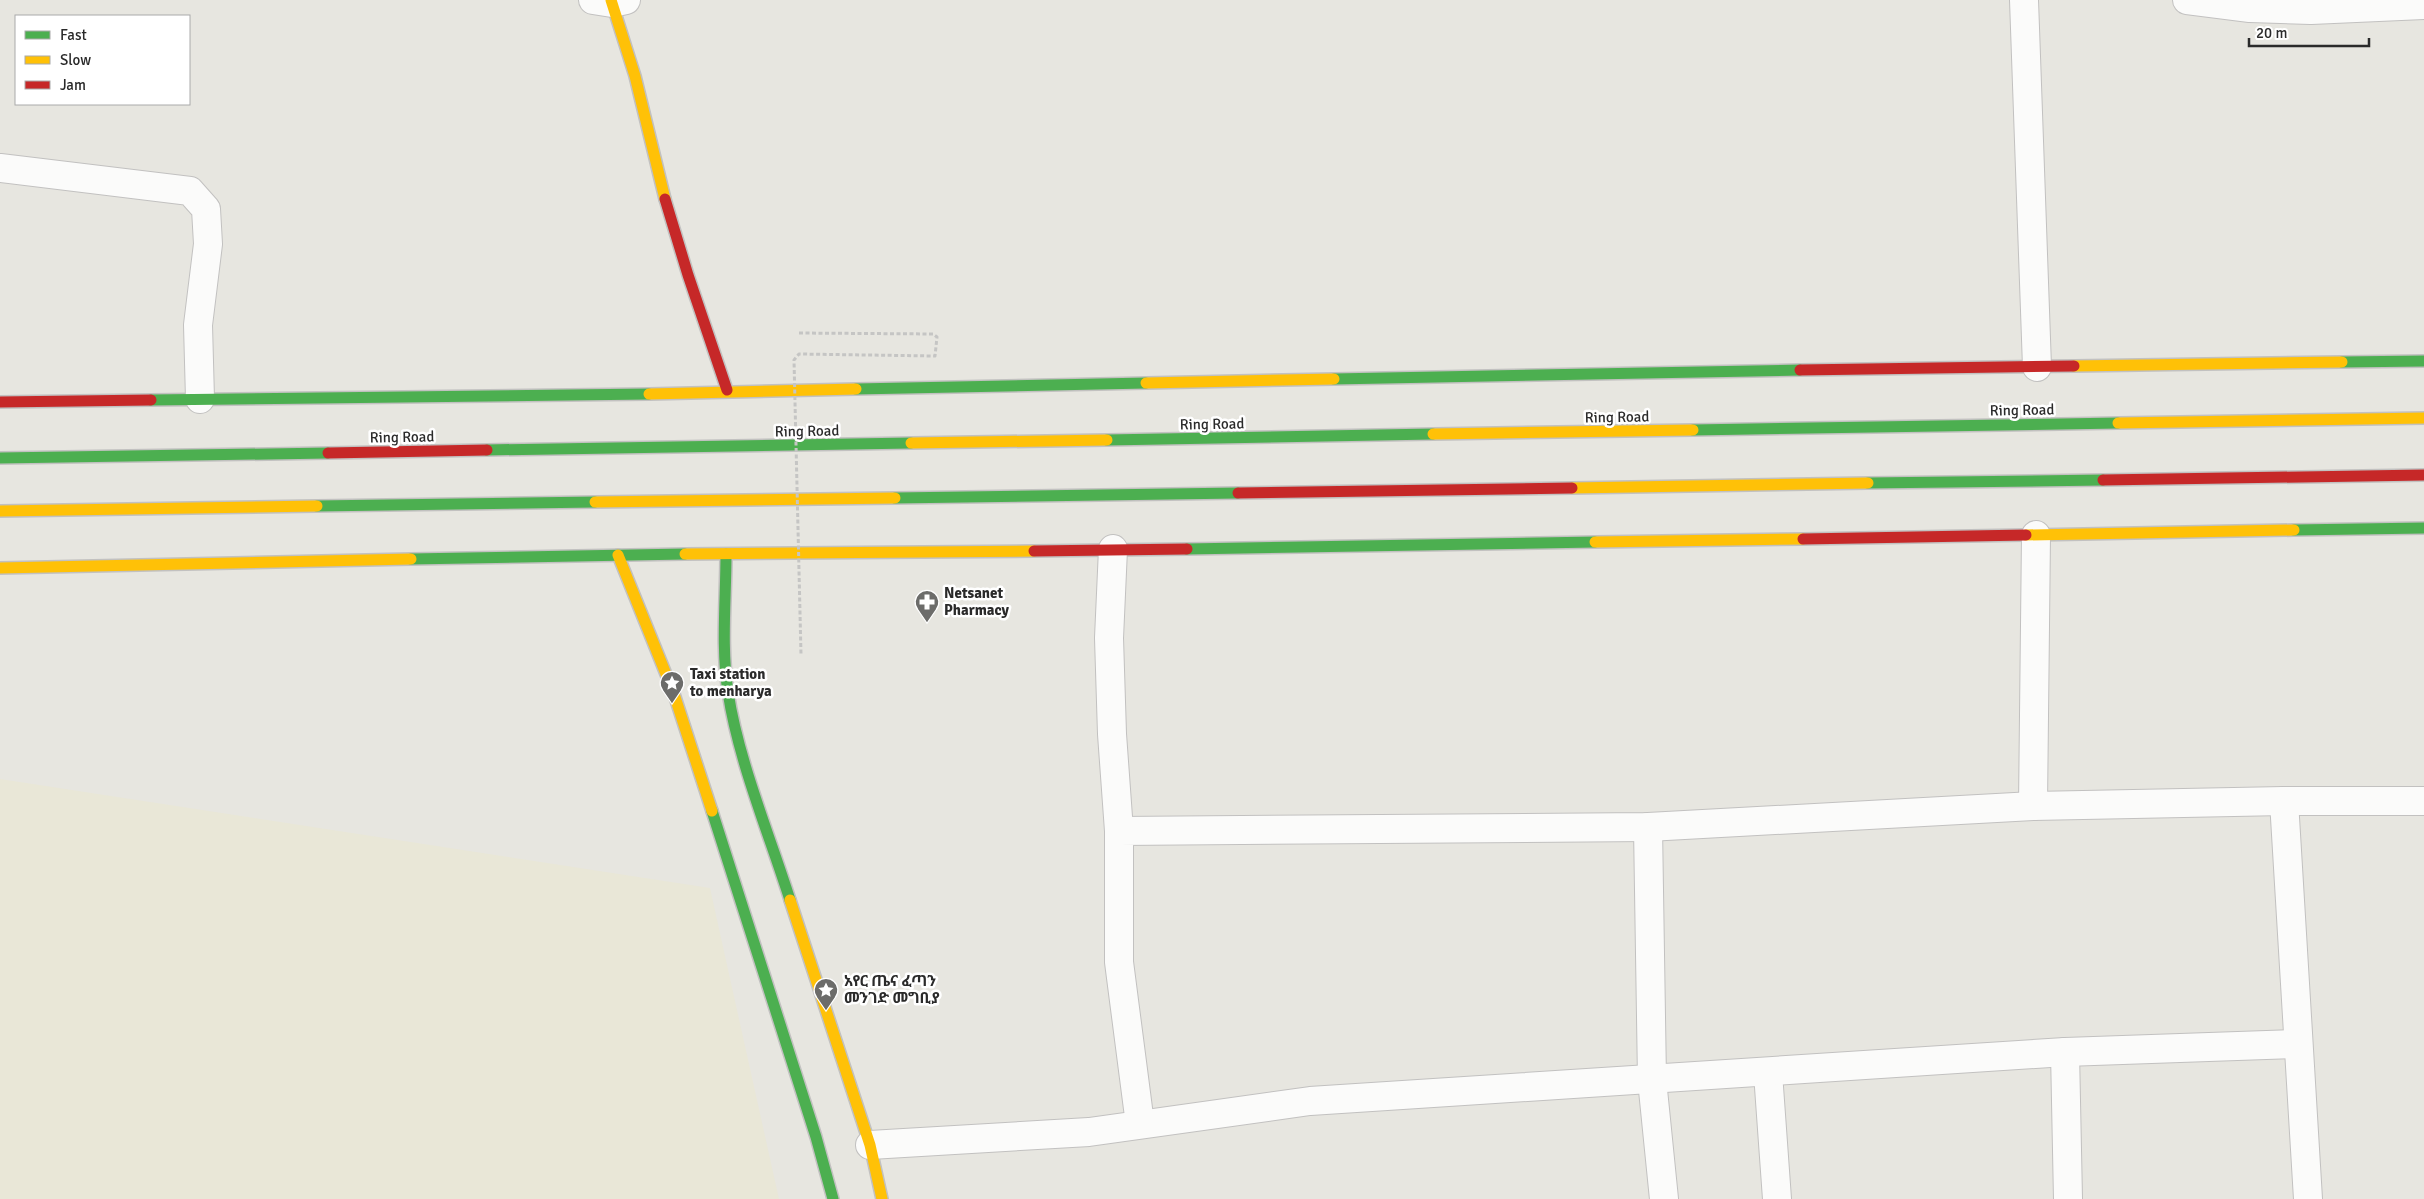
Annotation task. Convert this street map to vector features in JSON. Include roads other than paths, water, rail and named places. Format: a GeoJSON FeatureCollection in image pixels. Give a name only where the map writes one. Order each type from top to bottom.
{"type":"FeatureCollection","features":[{"type":"Feature","properties":{"kind":"main road"},"geometry":{"type":"LineString","coordinates":[[610,1],[628,55],[671,217],[699,313],[728,390]]}},
{"type":"Feature","properties":{"kind":"main road"},"geometry":{"type":"LineString","coordinates":[[0,402],[541,396],[728,390],[2424,361]]}},
{"type":"Feature","properties":{"kind":"main road","name":"Ring Road"},"geometry":{"type":"LineString","coordinates":[[0,458],[2424,418]]}},
{"type":"Feature","properties":{"kind":"main road"},"geometry":{"type":"LineString","coordinates":[[0,511],[2424,475]]}},
{"type":"Feature","properties":{"kind":"main road"},"geometry":{"type":"LineString","coordinates":[[0,568],[618,555],[2424,528]]}},
{"type":"Feature","properties":{"kind":"main road"},"geometry":{"type":"LineString","coordinates":[[726,554],[725,652],[728,692],[737,736],[870,1145],[882,1199]]}},
{"type":"Feature","properties":{"kind":"main road"},"geometry":{"type":"LineString","coordinates":[[618,555],[674,694],[816,1137],[834,1199]]}},
{"type":"Feature","properties":{"kind":"street"},"geometry":{"type":"LineString","coordinates":[[2024,0],[2037,367]]}},
{"type":"Feature","properties":{"kind":"street"},"geometry":{"type":"LineString","coordinates":[[2187,0],[2250,8],[2311,10],[2424,5]]}},
{"type":"Feature","properties":{"kind":"street"},"geometry":{"type":"LineString","coordinates":[[0,168],[190,191],[198,198],[206,209],[208,244],[198,325],[200,399]]}},
{"type":"Feature","properties":{"kind":"street"},"geometry":{"type":"LineString","coordinates":[[2033,806],[2036,535]]}},
{"type":"Feature","properties":{"kind":"street"},"geometry":{"type":"LineString","coordinates":[[1113,549],[1109,638],[1112,734],[1120,831],[1119,962],[1140,1124]]}},
{"type":"Feature","properties":{"kind":"street"},"geometry":{"type":"LineString","coordinates":[[1120,831],[1648,827],[2033,806],[2284,801],[2424,801]]}},
{"type":"Feature","properties":{"kind":"street"},"geometry":{"type":"LineString","coordinates":[[2284,801],[2297,1044],[2308,1199]]}},
{"type":"Feature","properties":{"kind":"street"},"geometry":{"type":"LineString","coordinates":[[1648,827],[1652,1080],[1664,1199]]}},
{"type":"Feature","properties":{"kind":"street"},"geometry":{"type":"LineString","coordinates":[[870,1145],[1089,1132],[1310,1101],[1768,1073],[2065,1052],[2297,1044]]}},
{"type":"Feature","properties":{"kind":"street"},"geometry":{"type":"LineString","coordinates":[[2065,1052],[2068,1199]]}},
{"type":"Feature","properties":{"kind":"street"},"geometry":{"type":"LineString","coordinates":[[1768,1073],[1777,1199]]}},
{"type":"Feature","properties":{"kind":"place","name":"Netsanet Pharmacy"},"geometry":{"type":"Point","coordinates":[927,623]}},
{"type":"Feature","properties":{"kind":"place","name":"Taxi station to menharya"},"geometry":{"type":"Point","coordinates":[672,704]}},
{"type":"Feature","properties":{"kind":"place","name":"አየር ጤና ፈጣን መንገድ መግቢያ"},"geometry":{"type":"Point","coordinates":[826,1011]}}]}
